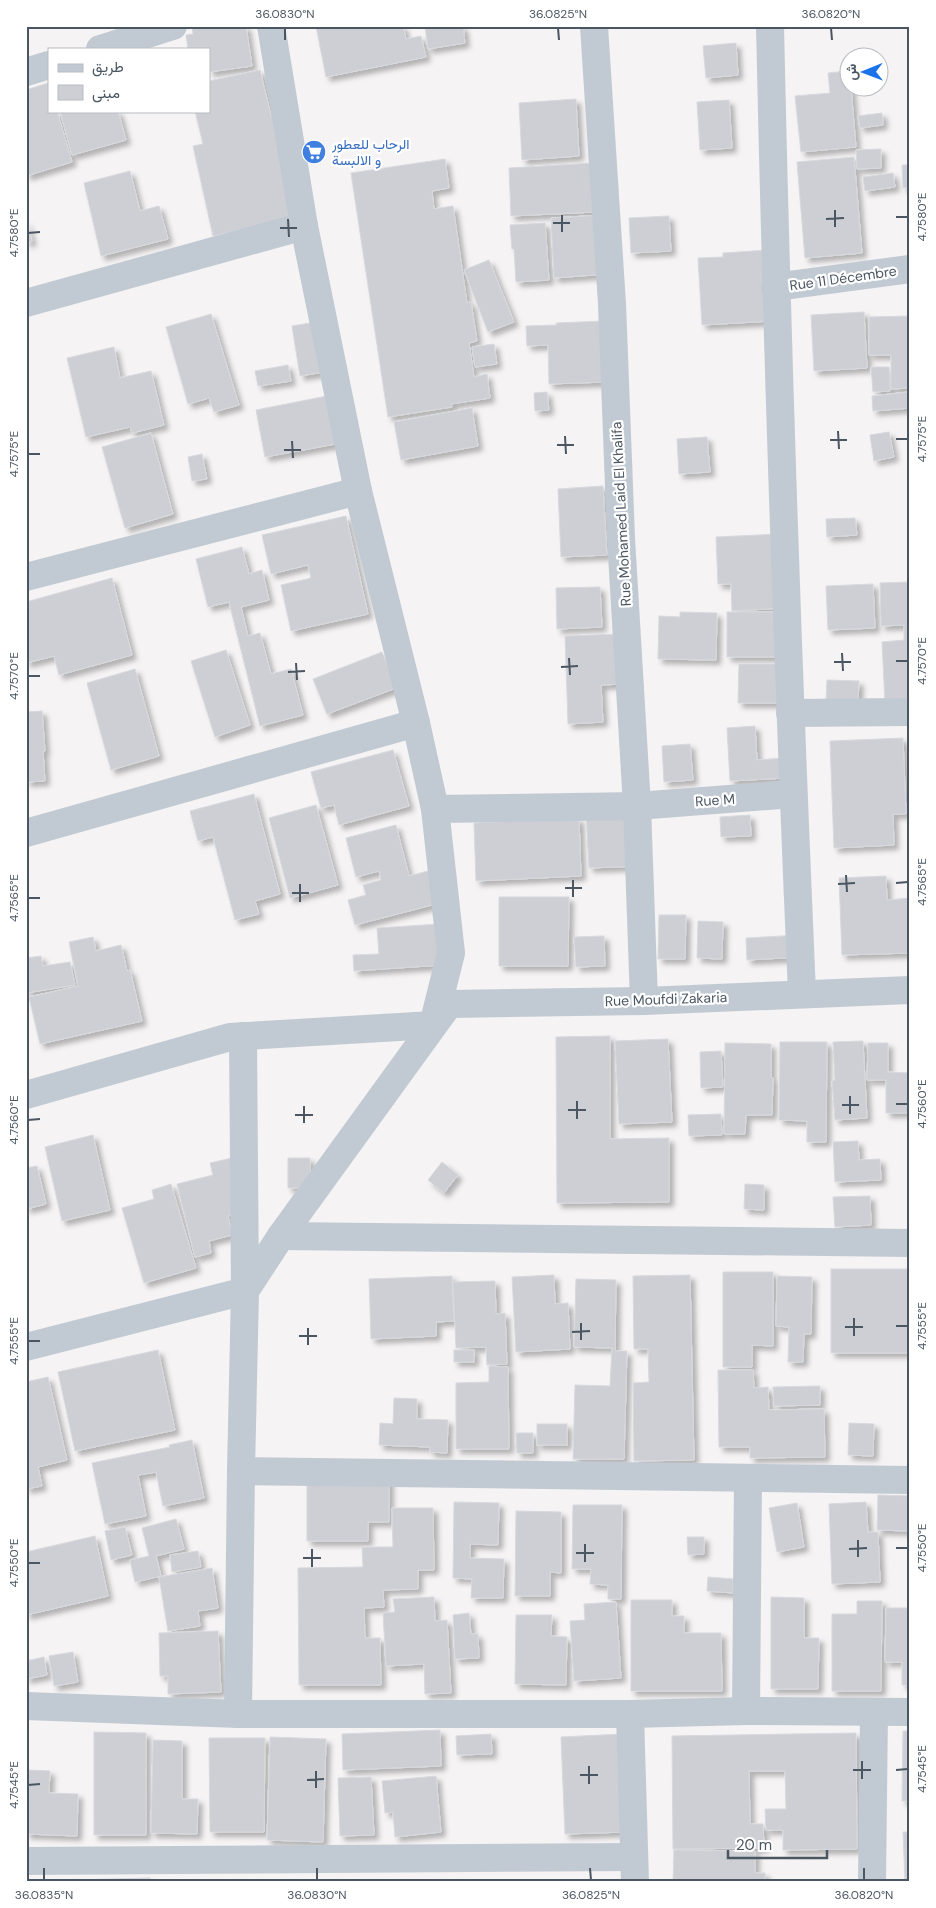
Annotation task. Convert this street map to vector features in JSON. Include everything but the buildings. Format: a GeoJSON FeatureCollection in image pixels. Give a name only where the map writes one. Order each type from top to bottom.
{"type":"FeatureCollection","features":[{"type":"Feature","properties":{"kind":"street"},"geometry":{"type":"LineString","coordinates":[[103,48],[173,26]]}},
{"type":"Feature","properties":{"kind":"street"},"geometry":{"type":"LineString","coordinates":[[271,26],[304,226],[358,491],[416,723],[435,809],[451,953],[433,1025]]}},
{"type":"Feature","properties":{"kind":"street","name":"Rue Mohamed Laid El Khalifa"},"geometry":{"type":"LineString","coordinates":[[594,26],[612,304],[621,538],[637,806],[644,1001]]}},
{"type":"Feature","properties":{"kind":"street"},"geometry":{"type":"LineString","coordinates":[[770,26],[775,286],[802,993]]}},
{"type":"Feature","properties":{"kind":"street"},"geometry":{"type":"LineString","coordinates":[[26,72],[48,65]]}},
{"type":"Feature","properties":{"kind":"street"},"geometry":{"type":"LineString","coordinates":[[26,302],[304,226]]}},
{"type":"Feature","properties":{"kind":"street","name":"Rue 11 Décembre"},"geometry":{"type":"LineString","coordinates":[[775,286],[910,269]]}},
{"type":"Feature","properties":{"kind":"street"},"geometry":{"type":"LineString","coordinates":[[26,577],[358,491]]}},
{"type":"Feature","properties":{"kind":"street"},"geometry":{"type":"LineString","coordinates":[[790,713],[910,712]]}},
{"type":"Feature","properties":{"kind":"street"},"geometry":{"type":"LineString","coordinates":[[26,832],[416,723]]}},
{"type":"Feature","properties":{"kind":"street","name":"Rue M"},"geometry":{"type":"LineString","coordinates":[[435,809],[637,806],[794,794]]}},
{"type":"Feature","properties":{"kind":"street","name":"Rue Moufdi Zakaria"},"geometry":{"type":"LineString","coordinates":[[450,1004],[644,1001],[910,990]]}},
{"type":"Feature","properties":{"kind":"street"},"geometry":{"type":"LineString","coordinates":[[26,1094],[230,1038],[433,1025],[450,1004]]}},
{"type":"Feature","properties":{"kind":"street"},"geometry":{"type":"LineString","coordinates":[[26,1347],[246,1291],[281,1236],[450,1004]]}},
{"type":"Feature","properties":{"kind":"street"},"geometry":{"type":"LineString","coordinates":[[238,1714],[241,1471],[246,1291],[243,1036]]}},
{"type":"Feature","properties":{"kind":"street"},"geometry":{"type":"LineString","coordinates":[[281,1236],[910,1243]]}},
{"type":"Feature","properties":{"kind":"street"},"geometry":{"type":"LineString","coordinates":[[241,1471],[910,1480]]}},
{"type":"Feature","properties":{"kind":"street"},"geometry":{"type":"LineString","coordinates":[[746,1711],[748,1478]]}},
{"type":"Feature","properties":{"kind":"street"},"geometry":{"type":"LineString","coordinates":[[26,1706],[238,1714],[910,1712]]}},
{"type":"Feature","properties":{"kind":"street"},"geometry":{"type":"LineString","coordinates":[[872,1882],[874,1712]]}},
{"type":"Feature","properties":{"kind":"street"},"geometry":{"type":"LineString","coordinates":[[26,1861],[635,1870],[630,1714]]}},
{"type":"Feature","properties":{"kind":"place","name":"الرحاب للعطور و الالبسة"},"geometry":{"type":"Point","coordinates":[314,152]}}]}
